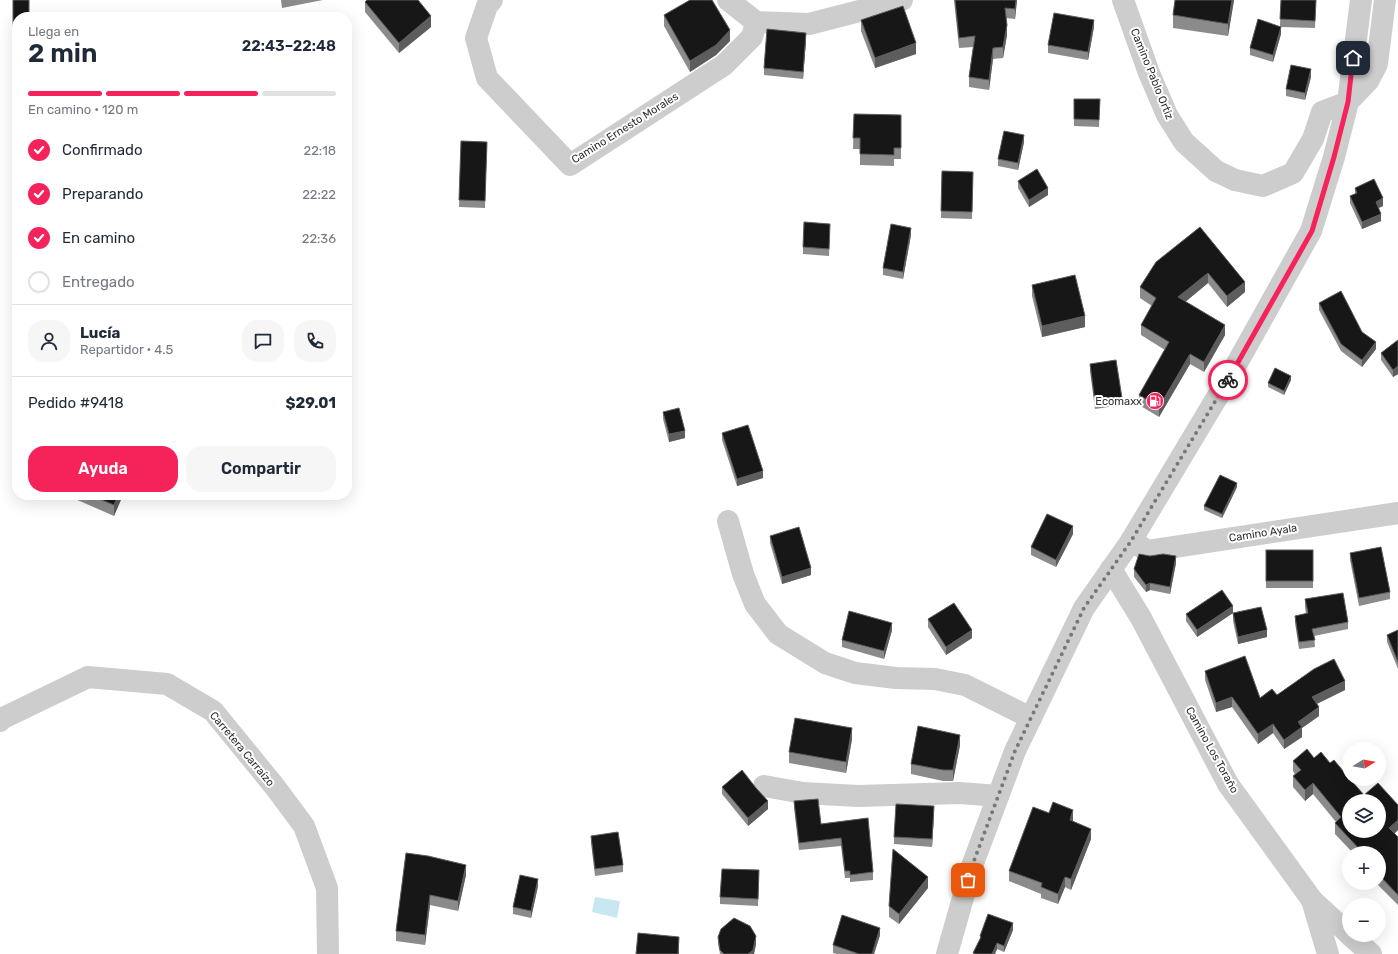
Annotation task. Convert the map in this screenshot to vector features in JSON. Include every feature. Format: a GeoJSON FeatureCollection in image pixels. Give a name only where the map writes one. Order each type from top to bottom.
{"type":"FeatureCollection","features":[{"type":"Feature","properties":{"kind":"street","name":"Camino Ernesto Morales"},"geometry":{"type":"LineString","coordinates":[[492,0],[487,6],[476,38],[487,78],[570,165],[724,65],[752,37],[756,22]]}},
{"type":"Feature","properties":{"kind":"street"},"geometry":{"type":"LineString","coordinates":[[728,0],[756,22],[810,24],[902,0]]}},
{"type":"Feature","properties":{"kind":"street","name":"Camino Pablo Ortiz"},"geometry":{"type":"LineString","coordinates":[[1123,0],[1149,73],[1166,115],[1184,142],[1216,171],[1235,180],[1263,186],[1294,173],[1314,139],[1322,112],[1348,102]]}},
{"type":"Feature","properties":{"kind":"street"},"geometry":{"type":"LineString","coordinates":[[947,954],[972,866],[1015,751],[1084,608],[1131,541],[1231,374],[1312,231],[1334,157],[1348,102],[1361,0]]}},
{"type":"Feature","properties":{"kind":"street"},"geometry":{"type":"LineString","coordinates":[[1348,102],[1368,82],[1377,64],[1385,0]]}},
{"type":"Feature","properties":{"kind":"street","name":"Camino Ayala"},"geometry":{"type":"LineString","coordinates":[[1131,541],[1148,551],[1398,512]]}},
{"type":"Feature","properties":{"kind":"street"},"geometry":{"type":"LineString","coordinates":[[728,521],[743,574],[755,604],[778,634],[825,663],[855,673],[896,678],[935,679],[965,685],[1031,718]]}},
{"type":"Feature","properties":{"kind":"street","name":"Camino Los Toraño"},"geometry":{"type":"LineString","coordinates":[[1111,569],[1141,618],[1228,784],[1312,900],[1342,927]]}},
{"type":"Feature","properties":{"kind":"street","name":"Carretera Carraízo"},"geometry":{"type":"LineString","coordinates":[[0,721],[3,718],[88,676],[167,684],[213,711],[304,826],[327,888],[328,954]]}},
{"type":"Feature","properties":{"kind":"street"},"geometry":{"type":"LineString","coordinates":[[764,786],[803,794],[858,796],[960,794],[998,796]]}},
{"type":"Feature","properties":{"kind":"street"},"geometry":{"type":"LineString","coordinates":[[1312,900],[1328,954]]}},
{"type":"Feature","properties":{"kind":"street","name":"Camino Los Toraño"},"geometry":{"type":"LineString","coordinates":[[1358,942],[1371,954]]}},
{"type":"Feature","properties":{"kind":"water"},"geometry":{"type":"Polygon","coordinates":[[[595,897],[620,901],[617,918],[592,912],[595,897]]]}},
{"type":"Feature","properties":{"kind":"building"},"geometry":{"type":"Polygon","coordinates":[[[13,0],[29,0],[29,12],[13,12],[13,0]]]}},
{"type":"Feature","properties":{"kind":"building"},"geometry":{"type":"Polygon","coordinates":[[[367,0],[418,0],[431,16],[399,43],[365,2],[367,0]]]}},
{"type":"Feature","properties":{"kind":"building"},"geometry":{"type":"Polygon","coordinates":[[[690,0],[712,0],[730,30],[716,45],[690,61],[664,15],[690,0]]]}},
{"type":"Feature","properties":{"kind":"building"},"geometry":{"type":"Polygon","coordinates":[[[955,0],[1016,0],[1015,9],[1005,8],[1007,25],[1003,47],[993,48],[989,80],[969,77],[975,36],[959,38],[955,0]]]}},
{"type":"Feature","properties":{"kind":"building"},"geometry":{"type":"Polygon","coordinates":[[[1175,0],[1232,0],[1228,24],[1173,15],[1175,0]]]}},
{"type":"Feature","properties":{"kind":"building"},"geometry":{"type":"Polygon","coordinates":[[[1281,0],[1316,0],[1315,21],[1280,19],[1281,0]]]}},
{"type":"Feature","properties":{"kind":"building"},"geometry":{"type":"Polygon","coordinates":[[[903,6],[916,43],[875,58],[861,20],[903,6]]]}},
{"type":"Feature","properties":{"kind":"building"},"geometry":{"type":"Polygon","coordinates":[[[1054,13],[1094,20],[1088,52],[1048,45],[1054,13]]]}},
{"type":"Feature","properties":{"kind":"building"},"geometry":{"type":"Polygon","coordinates":[[[1258,19],[1281,27],[1273,55],[1250,48],[1258,19]]]}},
{"type":"Feature","properties":{"kind":"building"},"geometry":{"type":"Polygon","coordinates":[[[767,29],[806,33],[803,72],[764,68],[767,29]]]}},
{"type":"Feature","properties":{"kind":"building"},"geometry":{"type":"Polygon","coordinates":[[[1291,65],[1311,69],[1305,93],[1286,89],[1291,65]]]}},
{"type":"Feature","properties":{"kind":"building"},"geometry":{"type":"Polygon","coordinates":[[[1074,99],[1100,99],[1099,120],[1074,119],[1074,99]]]}},
{"type":"Feature","properties":{"kind":"building"},"geometry":{"type":"Polygon","coordinates":[[[854,114],[901,115],[901,148],[894,148],[894,155],[860,154],[860,138],[853,138],[854,114]]]}},
{"type":"Feature","properties":{"kind":"building"},"geometry":{"type":"Polygon","coordinates":[[[1004,131],[1024,135],[1018,163],[998,159],[1004,131]]]}},
{"type":"Feature","properties":{"kind":"building"},"geometry":{"type":"Polygon","coordinates":[[[461,141],[487,142],[485,201],[459,200],[461,141]]]}},
{"type":"Feature","properties":{"kind":"building"},"geometry":{"type":"Polygon","coordinates":[[[1037,169],[1048,188],[1029,200],[1018,181],[1037,169]]]}},
{"type":"Feature","properties":{"kind":"building"},"geometry":{"type":"Polygon","coordinates":[[[942,171],[973,172],[972,212],[941,211],[942,171]]]}},
{"type":"Feature","properties":{"kind":"building"},"geometry":{"type":"Polygon","coordinates":[[[1374,179],[1383,198],[1376,202],[1381,214],[1362,222],[1350,196],[1357,193],[1355,188],[1374,179]]]}},
{"type":"Feature","properties":{"kind":"building"},"geometry":{"type":"Polygon","coordinates":[[[804,222],[830,224],[829,249],[803,247],[804,222]]]}},
{"type":"Feature","properties":{"kind":"building"},"geometry":{"type":"Polygon","coordinates":[[[891,224],[911,228],[903,272],[883,268],[891,224]]]}},
{"type":"Feature","properties":{"kind":"building"},"geometry":{"type":"Polygon","coordinates":[[[1200,227],[1245,282],[1227,296],[1208,273],[1178,297],[1225,325],[1204,362],[1190,354],[1159,407],[1139,395],[1169,342],[1141,325],[1156,298],[1140,287],[1156,262],[1200,227]]]}},
{"type":"Feature","properties":{"kind":"building"},"geometry":{"type":"Polygon","coordinates":[[[1075,275],[1085,316],[1042,326],[1032,285],[1075,275]]]}},
{"type":"Feature","properties":{"kind":"building"},"geometry":{"type":"Polygon","coordinates":[[[1341,291],[1362,332],[1376,342],[1362,360],[1341,344],[1319,303],[1341,291]]]}},
{"type":"Feature","properties":{"kind":"building"},"geometry":{"type":"Polygon","coordinates":[[[1398,340],[1398,366],[1393,370],[1381,353],[1398,340]]]}},
{"type":"Feature","properties":{"kind":"building"},"geometry":{"type":"Polygon","coordinates":[[[1116,360],[1122,398],[1095,402],[1090,364],[1116,360]]]}},
{"type":"Feature","properties":{"kind":"building"},"geometry":{"type":"Polygon","coordinates":[[[1275,368],[1291,376],[1284,391],[1268,383],[1275,368]]]}},
{"type":"Feature","properties":{"kind":"building"},"geometry":{"type":"Polygon","coordinates":[[[679,408],[685,431],[669,434],[663,412],[679,408]]]}},
{"type":"Feature","properties":{"kind":"building"},"geometry":{"type":"Polygon","coordinates":[[[748,425],[763,471],[737,479],[722,433],[748,425]]]}},
{"type":"Feature","properties":{"kind":"building"},"geometry":{"type":"Polygon","coordinates":[[[1220,475],[1237,483],[1222,514],[1204,506],[1220,475]]]}},
{"type":"Feature","properties":{"kind":"building"},"geometry":{"type":"Polygon","coordinates":[[[102,500],[116,500],[114,505],[102,500]]]}},
{"type":"Feature","properties":{"kind":"building"},"geometry":{"type":"Polygon","coordinates":[[[1047,514],[1073,526],[1056,560],[1031,547],[1047,514]]]}},
{"type":"Feature","properties":{"kind":"building"},"geometry":{"type":"Polygon","coordinates":[[[799,527],[811,568],[782,577],[770,536],[799,527]]]}},
{"type":"Feature","properties":{"kind":"building"},"geometry":{"type":"Polygon","coordinates":[[[1381,547],[1390,592],[1359,598],[1350,553],[1381,547]]]}},
{"type":"Feature","properties":{"kind":"building"},"geometry":{"type":"Polygon","coordinates":[[[1266,550],[1313,550],[1313,581],[1266,581],[1266,550]]]}},
{"type":"Feature","properties":{"kind":"building"},"geometry":{"type":"Polygon","coordinates":[[[1139,554],[1150,556],[1163,554],[1176,556],[1170,587],[1150,583],[1146,585],[1134,569],[1139,554]]]}},
{"type":"Feature","properties":{"kind":"building"},"geometry":{"type":"Polygon","coordinates":[[[1222,590],[1233,606],[1197,630],[1186,614],[1222,590]]]}},
{"type":"Feature","properties":{"kind":"building"},"geometry":{"type":"Polygon","coordinates":[[[1343,593],[1348,622],[1312,629],[1315,640],[1299,642],[1295,616],[1308,613],[1305,599],[1343,593]]]}},
{"type":"Feature","properties":{"kind":"building"},"geometry":{"type":"Polygon","coordinates":[[[954,603],[972,630],[946,647],[928,619],[954,603]]]}},
{"type":"Feature","properties":{"kind":"building"},"geometry":{"type":"Polygon","coordinates":[[[1261,607],[1267,630],[1238,637],[1233,613],[1261,607]]]}},
{"type":"Feature","properties":{"kind":"building"},"geometry":{"type":"Polygon","coordinates":[[[849,611],[892,623],[884,651],[842,640],[849,611]]]}},
{"type":"Feature","properties":{"kind":"building"},"geometry":{"type":"Polygon","coordinates":[[[1398,630],[1398,662],[1387,635],[1398,630]]]}},
{"type":"Feature","properties":{"kind":"building"},"geometry":{"type":"Polygon","coordinates":[[[1245,656],[1260,698],[1272,689],[1277,695],[1314,669],[1334,659],[1345,681],[1312,697],[1319,707],[1298,722],[1302,727],[1284,740],[1273,724],[1258,734],[1232,697],[1216,703],[1205,671],[1245,656]]]}},
{"type":"Feature","properties":{"kind":"building"},"geometry":{"type":"Polygon","coordinates":[[[795,718],[852,728],[846,762],[789,752],[795,718]]]}},
{"type":"Feature","properties":{"kind":"building"},"geometry":{"type":"Polygon","coordinates":[[[918,726],[960,735],[953,770],[943,770],[911,764],[918,726]]]}},
{"type":"Feature","properties":{"kind":"building"},"geometry":{"type":"Polygon","coordinates":[[[1307,749],[1314,758],[1321,752],[1330,763],[1334,760],[1342,770],[1342,786],[1356,786],[1363,794],[1342,794],[1342,830],[1335,823],[1341,817],[1313,783],[1305,790],[1293,776],[1301,770],[1293,761],[1307,749]]]}},
{"type":"Feature","properties":{"kind":"building"},"geometry":{"type":"Polygon","coordinates":[[[742,770],[768,801],[748,818],[722,787],[742,770]]]}},
{"type":"Feature","properties":{"kind":"building"},"geometry":{"type":"Polygon","coordinates":[[[1374,786],[1381,786],[1398,805],[1398,820],[1389,828],[1398,837],[1398,895],[1386,882],[1386,846],[1356,846],[1349,838],[1386,838],[1386,794],[1365,794],[1374,786]]]}},
{"type":"Feature","properties":{"kind":"building"},"geometry":{"type":"Polygon","coordinates":[[[818,799],[821,824],[868,818],[873,872],[850,875],[850,871],[845,871],[841,838],[799,843],[794,801],[818,799]]]}},
{"type":"Feature","properties":{"kind":"building"},"geometry":{"type":"Polygon","coordinates":[[[1053,802],[1073,810],[1070,820],[1091,829],[1071,879],[1065,877],[1058,894],[1041,887],[1042,883],[1009,871],[1033,807],[1049,813],[1053,802]]]}},
{"type":"Feature","properties":{"kind":"building"},"geometry":{"type":"Polygon","coordinates":[[[896,804],[934,806],[932,839],[894,837],[896,804]]]}},
{"type":"Feature","properties":{"kind":"building"},"geometry":{"type":"Polygon","coordinates":[[[618,832],[623,865],[595,869],[591,836],[618,832]]]}},
{"type":"Feature","properties":{"kind":"building"},"geometry":{"type":"Polygon","coordinates":[[[893,849],[928,877],[899,914],[889,906],[893,849]]]}},
{"type":"Feature","properties":{"kind":"building"},"geometry":{"type":"Polygon","coordinates":[[[406,853],[428,856],[466,865],[458,901],[430,895],[425,935],[396,931],[406,853]]]}},
{"type":"Feature","properties":{"kind":"building"},"geometry":{"type":"Polygon","coordinates":[[[722,869],[759,870],[758,899],[720,897],[722,869]]]}},
{"type":"Feature","properties":{"kind":"building"},"geometry":{"type":"Polygon","coordinates":[[[520,875],[538,879],[531,911],[513,907],[520,875]]]}},
{"type":"Feature","properties":{"kind":"building"},"geometry":{"type":"Polygon","coordinates":[[[988,914],[1013,923],[1004,946],[997,943],[992,954],[973,953],[981,937],[980,936],[988,914]]]}},
{"type":"Feature","properties":{"kind":"building"},"geometry":{"type":"Polygon","coordinates":[[[842,915],[880,928],[872,954],[859,954],[833,945],[842,915]]]}},
{"type":"Feature","properties":{"kind":"building"},"geometry":{"type":"Polygon","coordinates":[[[734,918],[750,926],[756,936],[753,950],[748,954],[724,954],[720,950],[718,937],[721,929],[734,918]]]}},
{"type":"Feature","properties":{"kind":"building"},"geometry":{"type":"Polygon","coordinates":[[[638,933],[679,937],[678,954],[636,954],[638,933]]]}},
{"type":"Feature","properties":{"kind":"way so far"},"geometry":{"type":"LineString","coordinates":[[968,880],[1015,751],[1084,608],[1131,541],[1228,380]]}},
{"type":"Feature","properties":{"kind":"place","name":"Ecomaxx"},"geometry":{"type":"Point","coordinates":[1155,401]}},
{"type":"Feature","properties":{"kind":"route"},"geometry":{"type":"LineString","coordinates":[[1228,380],[1312,231],[1334,157],[1348,102],[1353,58]]}}]}
